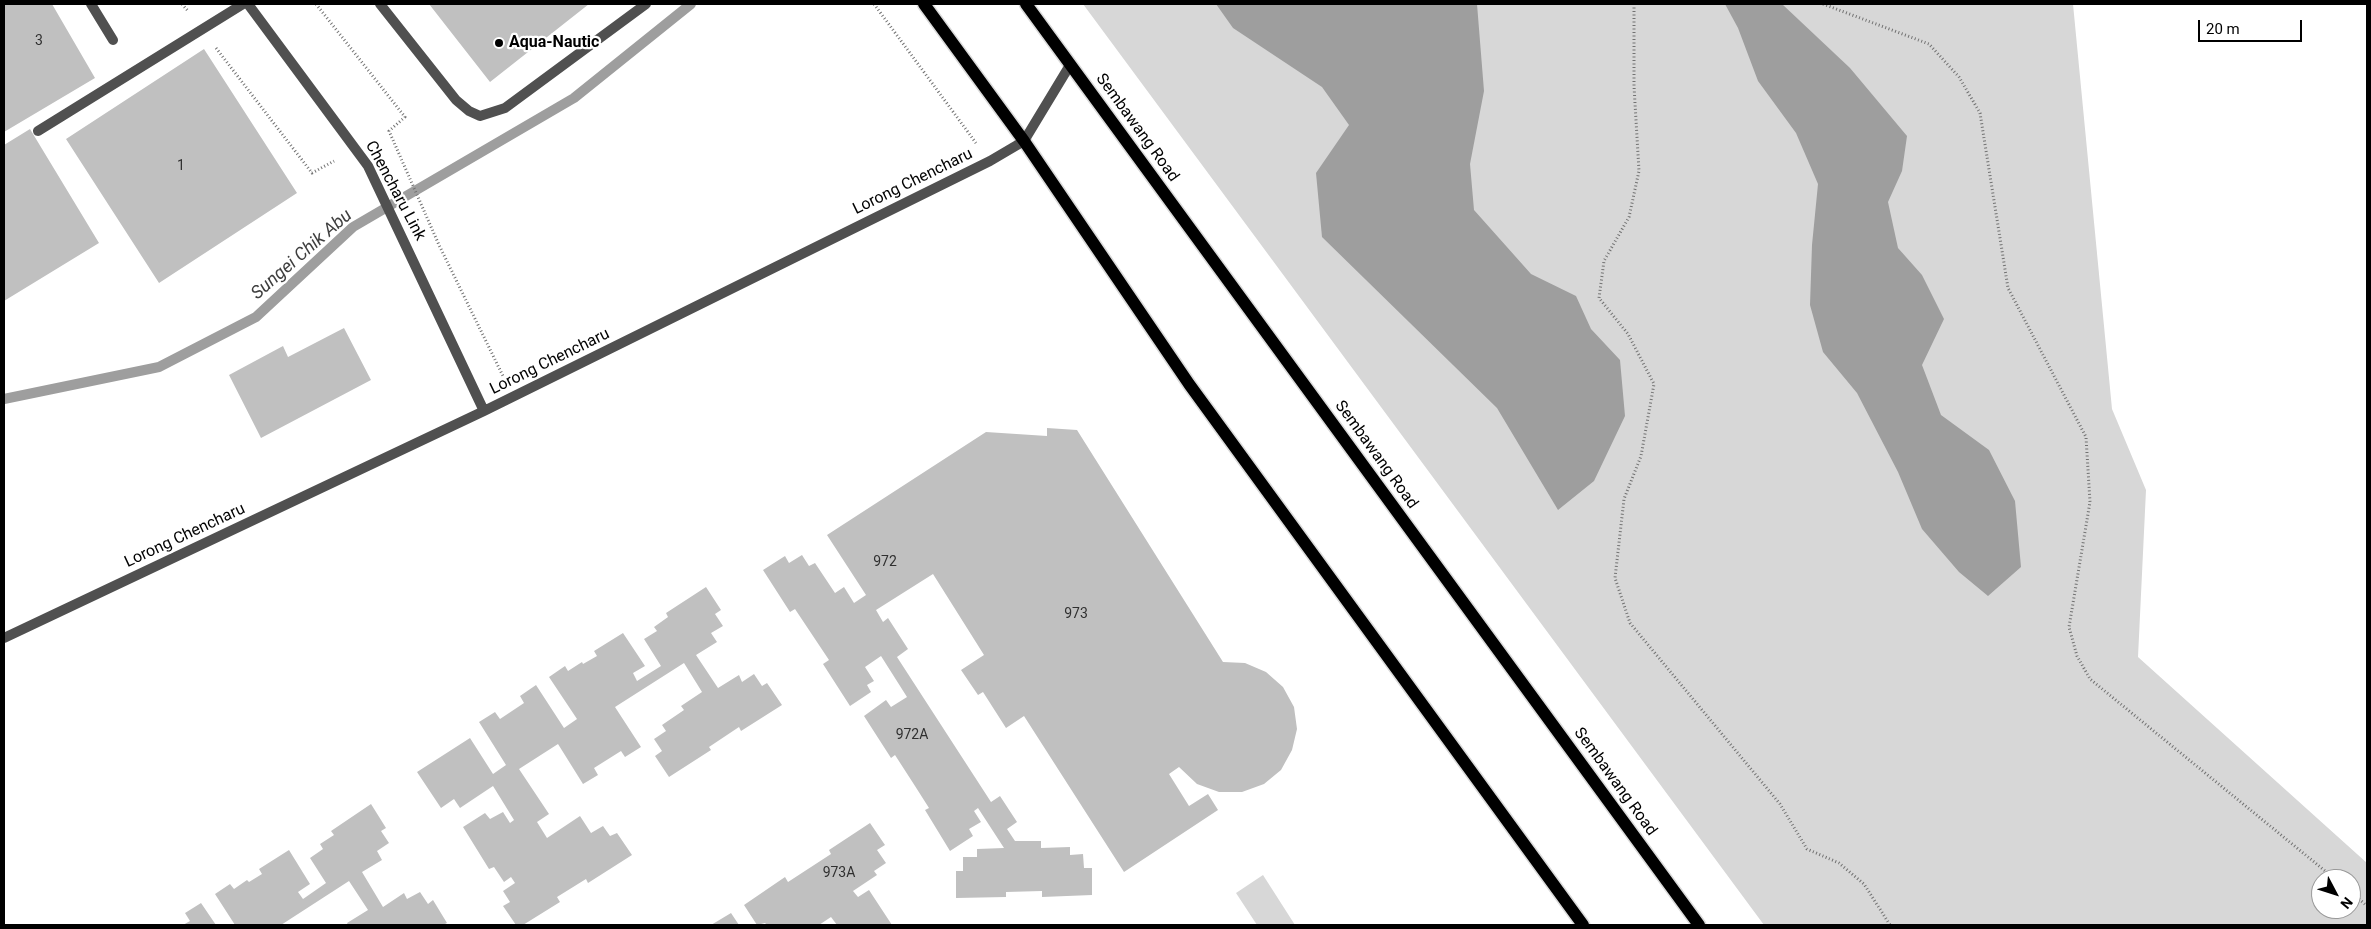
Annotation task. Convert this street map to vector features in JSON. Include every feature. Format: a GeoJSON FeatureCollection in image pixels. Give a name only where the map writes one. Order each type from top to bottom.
{"type":"FeatureCollection","features":[{"type":"Feature","properties":{"kind":"main road"},"geometry":{"type":"LineString","coordinates":[[924,4],[1024,141],[1189,384],[1583,925]]}},
{"type":"Feature","properties":{"kind":"main road","name":"Sembawang Road"},"geometry":{"type":"LineString","coordinates":[[1026,4],[1699,925]]}},
{"type":"Feature","properties":{"kind":"street"},"geometry":{"type":"LineString","coordinates":[[90,4],[113,40]]}},
{"type":"Feature","properties":{"kind":"street"},"geometry":{"type":"LineString","coordinates":[[38,131],[243,4]]}},
{"type":"Feature","properties":{"kind":"street","name":"Chencharu Link"},"geometry":{"type":"LineString","coordinates":[[248,4],[357,148],[368,166],[484,411]]}},
{"type":"Feature","properties":{"kind":"street"},"geometry":{"type":"LineString","coordinates":[[380,4],[456,100],[469,111],[480,116],[505,108],[646,4]]}},
{"type":"Feature","properties":{"kind":"street","name":"Lorong Chencharu"},"geometry":{"type":"LineString","coordinates":[[4,638],[513,397],[990,161],[1024,141],[1070,65]]}},
{"type":"Feature","properties":{"kind":"path"},"geometry":{"type":"LineString","coordinates":[[182,4],[312,173],[357,148]]}},
{"type":"Feature","properties":{"kind":"path"},"geometry":{"type":"LineString","coordinates":[[316,4],[405,117],[389,131],[439,244],[513,397]]}},
{"type":"Feature","properties":{"kind":"path"},"geometry":{"type":"LineString","coordinates":[[874,4],[990,161]]}},
{"type":"Feature","properties":{"kind":"path"},"geometry":{"type":"LineString","coordinates":[[1634,4],[1633,35],[1640,171],[1629,217],[1604,261],[1599,298],[1628,334],[1654,384],[1641,456],[1624,499],[1615,578],[1630,623],[1780,804],[1807,849],[1839,863],[1864,884],[1890,925]]}},
{"type":"Feature","properties":{"kind":"path"},"geometry":{"type":"LineString","coordinates":[[1823,4],[1929,44],[1959,77],[1980,113],[2008,288],[2086,437],[2090,502],[2069,627],[2077,656],[2090,679],[2323,869]]}},
{"type":"Feature","properties":{"kind":"shaded area"},"geometry":{"type":"Polygon","coordinates":[[[1083,4],[2073,4],[2112,409],[2146,490],[2138,657],[2367,863],[2367,925],[1764,925],[1083,4]]]}},
{"type":"Feature","properties":{"kind":"shaded area"},"geometry":{"type":"Polygon","coordinates":[[[1216,4],[1477,4],[1484,91],[1470,164],[1474,210],[1531,274],[1576,296],[1591,329],[1620,360],[1625,416],[1594,481],[1558,510],[1497,408],[1322,237],[1316,173],[1349,125],[1322,87],[1233,28],[1216,4]]]}},
{"type":"Feature","properties":{"kind":"shaded area"},"geometry":{"type":"Polygon","coordinates":[[[1725,4],[1782,4],[1850,68],[1907,136],[1902,171],[1888,202],[1898,248],[1922,275],[1944,319],[1922,365],[1941,415],[1989,450],[2015,501],[2021,567],[1988,596],[1959,572],[1922,529],[1898,472],[1857,393],[1823,352],[1810,305],[1812,245],[1818,184],[1796,133],[1758,81],[1738,28],[1725,4]]]}},
{"type":"Feature","properties":{"kind":"shaded area"},"geometry":{"type":"Polygon","coordinates":[[[1263,875],[1295,925],[1257,925],[1236,893],[1263,875]]]}},
{"type":"Feature","properties":{"kind":"building"},"geometry":{"type":"Polygon","coordinates":[[[4,4],[52,4],[95,78],[4,132],[4,4]]]}},
{"type":"Feature","properties":{"kind":"building","name":"Aqua-Nautic"},"geometry":{"type":"Polygon","coordinates":[[[429,4],[589,4],[490,82],[429,4]]]}},
{"type":"Feature","properties":{"kind":"building"},"geometry":{"type":"Polygon","coordinates":[[[204,49],[297,193],[159,283],[66,139],[204,49]]]}},
{"type":"Feature","properties":{"kind":"building"},"geometry":{"type":"Polygon","coordinates":[[[30,129],[99,243],[4,301],[4,145],[30,129]]]}},
{"type":"Feature","properties":{"kind":"building"},"geometry":{"type":"Polygon","coordinates":[[[344,328],[371,380],[261,438],[229,375],[283,346],[288,357],[344,328]]]}},
{"type":"Feature","properties":{"kind":"building"},"geometry":{"type":"Polygon","coordinates":[[[1047,428],[1077,430],[1223,662],[1245,663],[1266,672],[1283,687],[1294,707],[1297,729],[1292,750],[1281,770],[1264,784],[1242,792],[1219,792],[1197,784],[1179,767],[1169,774],[1189,806],[1208,794],[1218,810],[1124,872],[1024,716],[1006,728],[983,692],[978,695],[961,670],[984,655],[933,574],[876,610],[883,622],[888,618],[908,649],[897,657],[991,802],[1000,796],[1017,822],[1007,829],[1015,841],[1041,841],[1041,848],[1070,847],[1070,855],[1083,854],[1084,868],[1092,868],[1092,895],[1042,897],[1042,891],[1006,892],[1006,897],[956,898],[956,871],[963,871],[963,857],[977,857],[977,849],[1004,848],[978,808],[974,811],[981,822],[969,829],[973,836],[950,851],[925,810],[929,808],[915,786],[895,755],[891,758],[864,716],[886,700],[891,707],[907,697],[881,656],[865,667],[874,681],[867,685],[871,692],[850,706],[823,664],[829,660],[795,609],[790,612],[763,570],[785,556],[789,563],[802,555],[809,566],[815,563],[835,593],[844,587],[854,603],[866,595],[827,535],[986,432],[1047,436],[1047,428]]]}},
{"type":"Feature","properties":{"kind":"building"},"geometry":{"type":"Polygon","coordinates":[[[706,587],[721,610],[715,614],[723,626],[711,633],[717,642],[696,655],[718,688],[739,675],[742,682],[754,674],[762,686],[767,683],[782,705],[741,731],[739,727],[709,747],[711,750],[669,777],[655,756],[662,751],[654,739],[666,731],[662,725],[684,710],[681,706],[702,692],[684,663],[615,707],[641,747],[625,757],[621,751],[594,768],[598,775],[583,784],[558,744],[519,769],[549,814],[537,822],[547,838],[580,816],[591,833],[603,826],[610,836],[617,833],[632,855],[588,883],[586,879],[557,897],[560,902],[523,925],[516,925],[503,906],[510,902],[503,891],[515,883],[511,877],[504,882],[494,867],[489,869],[463,827],[485,813],[490,819],[503,812],[510,823],[514,820],[493,786],[460,808],[454,799],[441,808],[417,772],[470,738],[493,774],[506,765],[479,722],[495,712],[500,719],[524,703],[520,696],[536,685],[564,728],[577,719],[549,677],[565,666],[568,671],[582,662],[583,664],[597,656],[594,651],[623,633],[645,666],[633,673],[637,681],[661,666],[644,639],[657,631],[654,627],[668,617],[666,613],[706,587]]]}},
{"type":"Feature","properties":{"kind":"building"},"geometry":{"type":"Polygon","coordinates":[[[371,804],[386,828],[381,831],[389,843],[377,851],[382,860],[362,872],[383,907],[404,893],[407,899],[420,892],[428,904],[433,900],[447,923],[443,925],[348,925],[347,923],[368,910],[349,881],[281,925],[235,925],[215,894],[230,884],[234,889],[247,880],[249,882],[262,874],[259,869],[289,850],[310,884],[298,892],[303,899],[326,883],[310,858],[323,849],[320,844],[334,835],[331,831],[371,804]]]}},
{"type":"Feature","properties":{"kind":"building"},"geometry":{"type":"Polygon","coordinates":[[[870,823],[885,845],[877,850],[886,863],[874,871],[877,875],[853,891],[858,897],[869,890],[892,925],[837,925],[831,917],[819,925],[767,925],[765,923],[757,925],[744,905],[785,877],[788,882],[831,854],[829,850],[870,823]]]}},
{"type":"Feature","properties":{"kind":"building"},"geometry":{"type":"Polygon","coordinates":[[[201,903],[216,925],[183,925],[190,921],[185,913],[201,903]]]}},
{"type":"Feature","properties":{"kind":"building"},"geometry":{"type":"Polygon","coordinates":[[[731,913],[739,925],[711,925],[731,913]]]}},
{"type":"Feature","properties":{"kind":"waterway","name":"Sungei Chik Abu"},"geometry":{"type":"LineString","coordinates":[[4,399],[159,367],[256,317],[353,227],[574,98],[691,4]]}},
{"type":"Feature","properties":{"kind":"place","name":"Aqua-Nautic"},"geometry":{"type":"Point","coordinates":[499,43]}}]}
